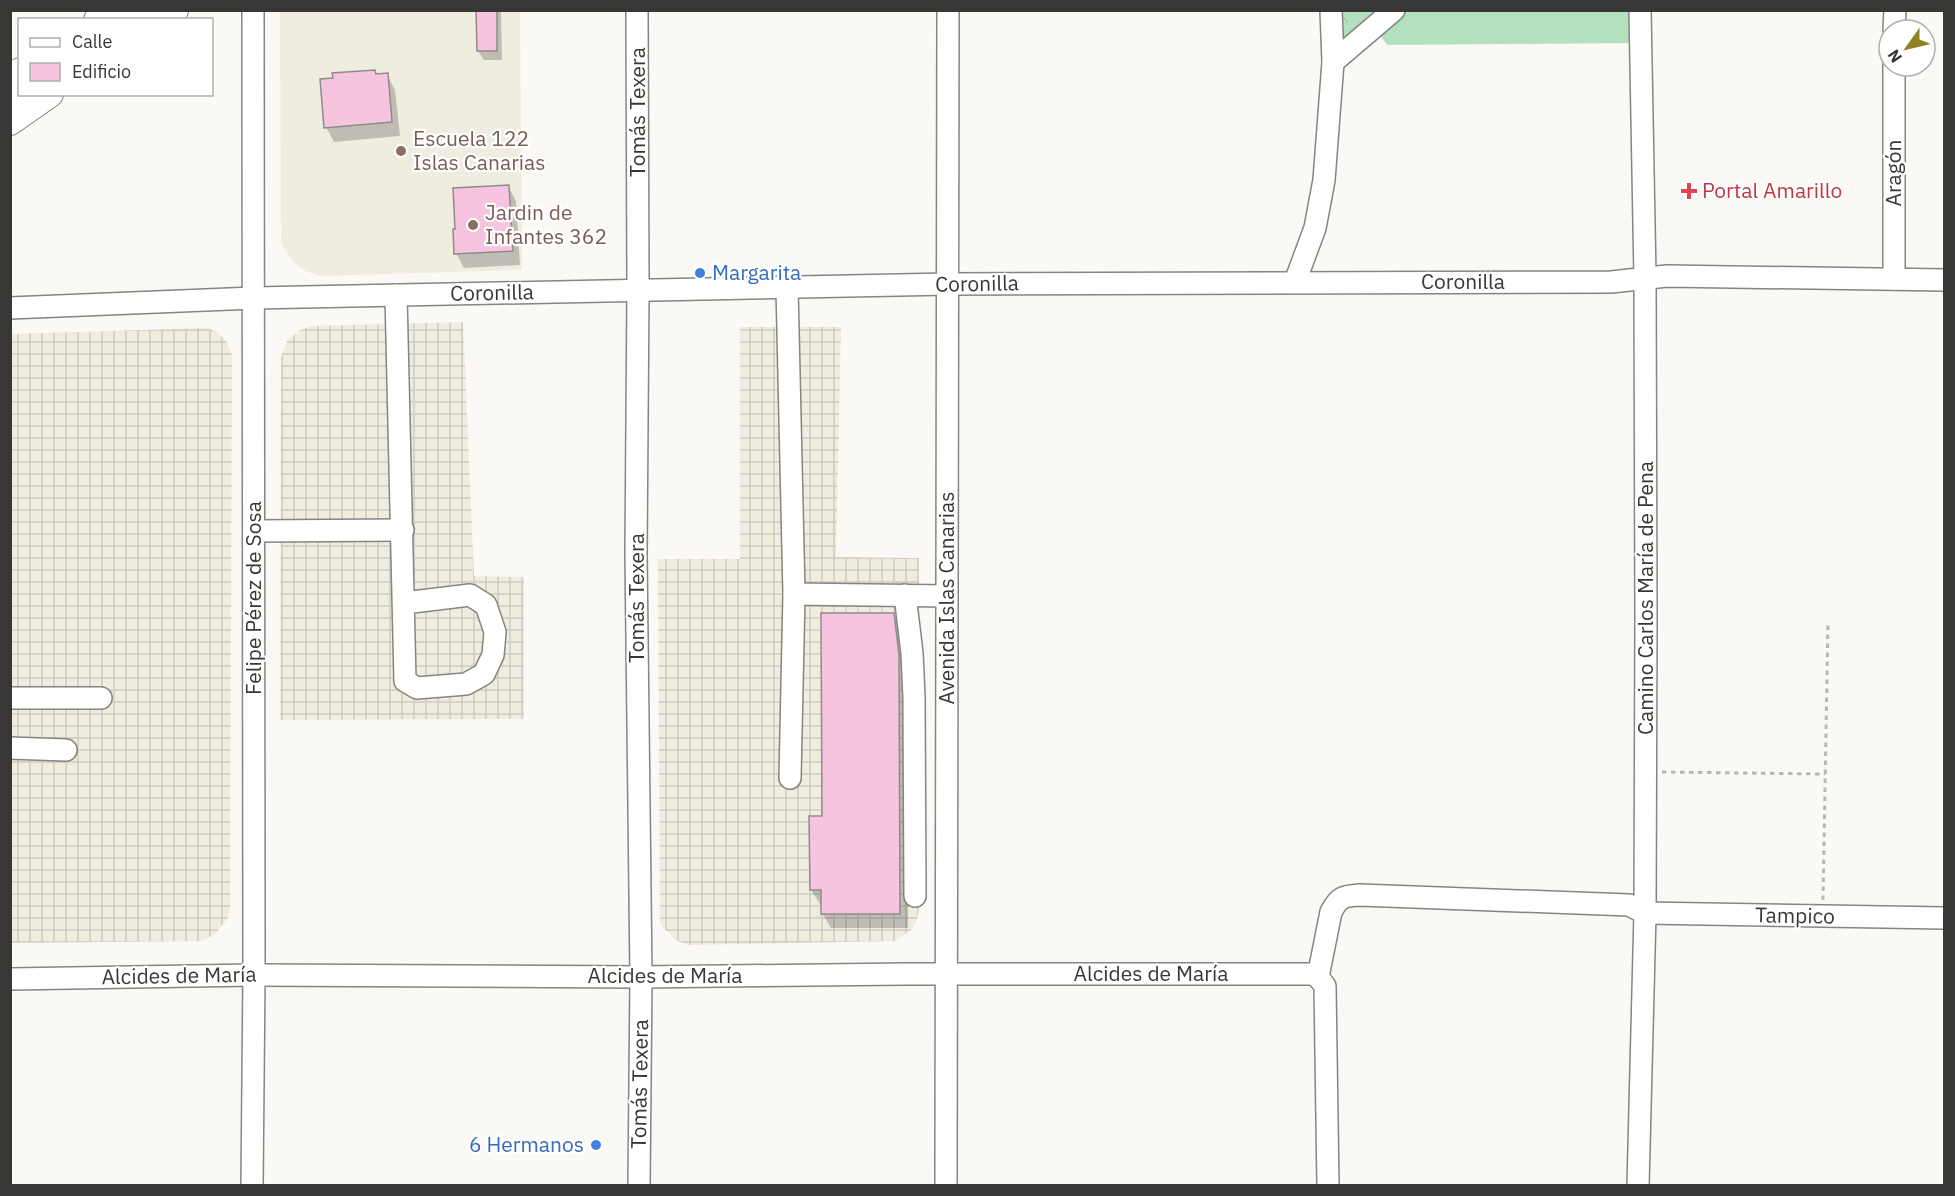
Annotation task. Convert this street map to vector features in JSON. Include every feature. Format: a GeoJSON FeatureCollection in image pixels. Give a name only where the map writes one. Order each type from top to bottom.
{"type":"FeatureCollection","features":[{"type":"Feature","properties":{"kind":"main road"},"geometry":{"type":"LineString","coordinates":[[10,122],[47,96]]}},
{"type":"Feature","properties":{"kind":"street","name":"Felipe Pérez de Sosa"},"geometry":{"type":"LineString","coordinates":[[252,1185],[254,975],[253,10]]}},
{"type":"Feature","properties":{"kind":"street","name":"Tomás Texera"},"geometry":{"type":"LineString","coordinates":[[637,10],[636,566],[641,977],[639,1185]]}},
{"type":"Feature","properties":{"kind":"street","name":"Avenida Islas Canarias"},"geometry":{"type":"LineString","coordinates":[[946,1185],[948,10]]}},
{"type":"Feature","properties":{"kind":"street"},"geometry":{"type":"LineString","coordinates":[[1295,282],[1310,244],[1321,202],[1334,62],[1331,10]]}},
{"type":"Feature","properties":{"kind":"street"},"geometry":{"type":"LineString","coordinates":[[1334,62],[1394,10]]}},
{"type":"Feature","properties":{"kind":"street","name":"Camino Carlos María de Pena"},"geometry":{"type":"LineString","coordinates":[[1638,1185],[1646,771],[1645,278],[1640,10]]}},
{"type":"Feature","properties":{"kind":"street","name":"Aragón"},"geometry":{"type":"LineString","coordinates":[[1894,78],[1894,279]]}},
{"type":"Feature","properties":{"kind":"street","name":"Coronilla"},"geometry":{"type":"LineString","coordinates":[[10,308],[254,298],[948,284],[1611,282],[1667,276],[1944,280]]}},
{"type":"Feature","properties":{"kind":"street"},"geometry":{"type":"LineString","coordinates":[[787,287],[794,594],[790,778]]}},
{"type":"Feature","properties":{"kind":"street"},"geometry":{"type":"LineString","coordinates":[[396,295],[405,681],[417,688],[466,684],[484,674],[493,655],[495,632],[486,604],[470,595],[404,603]]}},
{"type":"Feature","properties":{"kind":"street"},"geometry":{"type":"LineString","coordinates":[[254,531],[403,530]]}},
{"type":"Feature","properties":{"kind":"street"},"geometry":{"type":"LineString","coordinates":[[794,594],[947,596]]}},
{"type":"Feature","properties":{"kind":"street"},"geometry":{"type":"LineString","coordinates":[[905,595],[912,653],[914,697],[915,896]]}},
{"type":"Feature","properties":{"kind":"street"},"geometry":{"type":"LineString","coordinates":[[10,698],[101,698]]}},
{"type":"Feature","properties":{"kind":"street"},"geometry":{"type":"LineString","coordinates":[[10,748],[66,750]]}},
{"type":"Feature","properties":{"kind":"street","name":"Tampico"},"geometry":{"type":"LineString","coordinates":[[1318,976],[1330,912],[1344,896],[1629,905],[1645,913],[1944,918]]}},
{"type":"Feature","properties":{"kind":"street","name":"Alcides de María"},"geometry":{"type":"LineString","coordinates":[[10,979],[254,975],[641,977],[1312,974],[1318,976]]}},
{"type":"Feature","properties":{"kind":"street"},"geometry":{"type":"LineString","coordinates":[[1318,976],[1325,986],[1328,1185]]}},
{"type":"Feature","properties":{"kind":"path"},"geometry":{"type":"LineString","coordinates":[[1823,916],[1828,621]]}},
{"type":"Feature","properties":{"kind":"path"},"geometry":{"type":"LineString","coordinates":[[1646,771],[1825,774]]}},
{"type":"Feature","properties":{"kind":"shaded area","name":"Escuela 122 Islas Canarias"},"geometry":{"type":"Polygon","coordinates":[[[280,11],[520,11],[522,270],[320,276],[305,271],[292,261],[281,243],[280,11]]]}},
{"type":"Feature","properties":{"kind":"shaded area"},"geometry":{"type":"Polygon","coordinates":[[[463,322],[474,576],[524,577],[524,719],[280,720],[281,357],[287,341],[298,331],[312,326],[463,322]]]}},
{"type":"Feature","properties":{"kind":"shaded area"},"geometry":{"type":"Polygon","coordinates":[[[740,327],[841,327],[836,557],[919,558],[920,903],[917,920],[911,930],[895,941],[689,945],[675,940],[660,924],[658,559],[740,559],[740,327]]]}},
{"type":"Feature","properties":{"kind":"shaded area"},"geometry":{"type":"Polygon","coordinates":[[[208,328],[217,332],[226,341],[232,355],[230,907],[228,918],[215,934],[202,941],[11,943],[10,334],[208,328]]]}},
{"type":"Feature","properties":{"kind":"green space"},"geometry":{"type":"Polygon","coordinates":[[[1342,11],[1385,11],[1346,38],[1342,35],[1342,11]]]}},
{"type":"Feature","properties":{"kind":"green space"},"geometry":{"type":"Polygon","coordinates":[[[1404,11],[1632,11],[1631,43],[1387,45],[1378,32],[1404,11]]]}},
{"type":"Feature","properties":{"kind":"building"},"geometry":{"type":"Polygon","coordinates":[[[476,10],[497,10],[497,51],[477,51],[476,10]]]}},
{"type":"Feature","properties":{"kind":"building"},"geometry":{"type":"Polygon","coordinates":[[[375,70],[376,74],[388,73],[392,122],[324,128],[320,79],[333,78],[332,73],[375,70]]]}},
{"type":"Feature","properties":{"kind":"building"},"geometry":{"type":"Polygon","coordinates":[[[509,185],[513,251],[454,254],[453,188],[509,185]]]}},
{"type":"Feature","properties":{"kind":"building"},"geometry":{"type":"Polygon","coordinates":[[[821,613],[894,613],[899,655],[900,914],[821,914],[821,890],[810,890],[809,816],[822,816],[821,613]]]}},
{"type":"Feature","properties":{"kind":"place","name":"Escuela 122 Islas Canarias"},"geometry":{"type":"Point","coordinates":[401,151]}},
{"type":"Feature","properties":{"kind":"place","name":"Portal Amarillo"},"geometry":{"type":"Point","coordinates":[1689,191]}},
{"type":"Feature","properties":{"kind":"place","name":"Jardin de Infantes 362"},"geometry":{"type":"Point","coordinates":[473,225]}},
{"type":"Feature","properties":{"kind":"place","name":"Margarita"},"geometry":{"type":"Point","coordinates":[700,273]}},
{"type":"Feature","properties":{"kind":"place","name":"6 Hermanos"},"geometry":{"type":"Point","coordinates":[596,1145]}}]}
